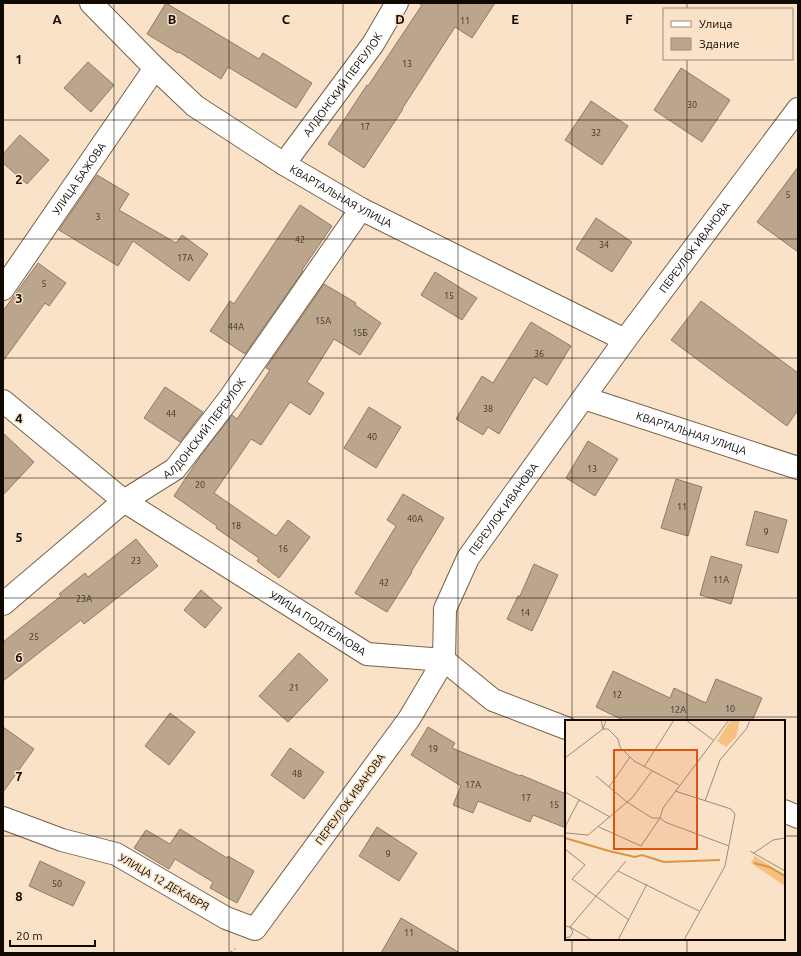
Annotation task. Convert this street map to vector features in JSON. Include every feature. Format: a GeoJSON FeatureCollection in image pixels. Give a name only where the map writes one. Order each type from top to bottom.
{"type":"FeatureCollection","features":[{"type":"Feature","properties":{"kind":"street","name":"КВАРТАЛЬНАЯ УЛИЦА"},"geometry":{"type":"LineString","coordinates":[[91,3],[195,106],[284,164],[361,209],[625,340]]}},
{"type":"Feature","properties":{"kind":"street","name":"АЛДОНСКИЙ ПЕРЕУЛОК"},"geometry":{"type":"LineString","coordinates":[[284,164],[373,44],[397,3]]}},
{"type":"Feature","properties":{"kind":"street","name":"УЛИЦА БАЖОВА"},"geometry":{"type":"LineString","coordinates":[[3,288],[155,68]]}},
{"type":"Feature","properties":{"kind":"street","name":"ПЕРЕУЛОК ИВАНОВА"},"geometry":{"type":"LineString","coordinates":[[255,929],[410,719],[444,660],[445,609],[468,558],[625,340],[798,109]]}},
{"type":"Feature","properties":{"kind":"street","name":"АЛДОНСКИЙ ПЕРЕУЛОК"},"geometry":{"type":"LineString","coordinates":[[3,604],[124,501],[175,468],[229,399],[361,209]]}},
{"type":"Feature","properties":{"kind":"street","name":"КВАРТАЛЬНАЯ УЛИЦА"},"geometry":{"type":"LineString","coordinates":[[584,398],[798,468]]}},
{"type":"Feature","properties":{"kind":"street","name":"УЛИЦА ПОДТЁЛКОВА"},"geometry":{"type":"LineString","coordinates":[[3,401],[124,501],[368,654],[444,660]]}},
{"type":"Feature","properties":{"kind":"street"},"geometry":{"type":"LineString","coordinates":[[444,660],[493,700],[565,728]]}},
{"type":"Feature","properties":{"kind":"street"},"geometry":{"type":"LineString","coordinates":[[785,811],[798,817]]}},
{"type":"Feature","properties":{"kind":"street","name":"УЛИЦА 12 ДЕКАБРЯ"},"geometry":{"type":"LineString","coordinates":[[3,818],[62,840],[116,854],[226,918],[255,929]]}},
{"type":"Feature","properties":{"kind":"building"},"geometry":{"type":"Polygon","coordinates":[[[166,3],[259,59],[263,53],[312,83],[296,108],[228,67],[221,79],[179,52],[178,53],[147,34],[166,3]]]}},
{"type":"Feature","properties":{"kind":"building"},"geometry":{"type":"Polygon","coordinates":[[[418,3],[495,3],[472,38],[455,27],[364,168],[328,144],[422,5],[418,3]]]}},
{"type":"Feature","properties":{"kind":"building"},"geometry":{"type":"Polygon","coordinates":[[[88,62],[114,85],[91,112],[64,88],[88,62]]]}},
{"type":"Feature","properties":{"kind":"building"},"geometry":{"type":"Polygon","coordinates":[[[681,68],[730,100],[702,142],[654,110],[681,68]]]}},
{"type":"Feature","properties":{"kind":"building"},"geometry":{"type":"Polygon","coordinates":[[[591,101],[628,126],[602,165],[565,140],[591,101]]]}},
{"type":"Feature","properties":{"kind":"building"},"geometry":{"type":"Polygon","coordinates":[[[20,135],[49,160],[27,184],[3,163],[3,154],[20,135]]]}},
{"type":"Feature","properties":{"kind":"building"},"geometry":{"type":"Polygon","coordinates":[[[798,167],[798,252],[757,222],[798,167]]]}},
{"type":"Feature","properties":{"kind":"building"},"geometry":{"type":"Polygon","coordinates":[[[97,175],[129,194],[119,210],[176,243],[182,235],[208,254],[189,281],[133,241],[118,266],[59,230],[97,175]]]}},
{"type":"Feature","properties":{"kind":"building"},"geometry":{"type":"Polygon","coordinates":[[[300,205],[332,226],[302,270],[303,271],[245,354],[210,331],[230,301],[234,304],[300,205]]]}},
{"type":"Feature","properties":{"kind":"building"},"geometry":{"type":"Polygon","coordinates":[[[596,218],[632,242],[612,272],[576,249],[596,218]]]}},
{"type":"Feature","properties":{"kind":"building"},"geometry":{"type":"Polygon","coordinates":[[[38,263],[66,283],[49,306],[45,303],[3,361],[3,311],[38,263]]]}},
{"type":"Feature","properties":{"kind":"building"},"geometry":{"type":"Polygon","coordinates":[[[435,272],[477,298],[462,320],[421,295],[435,272]]]}},
{"type":"Feature","properties":{"kind":"building"},"geometry":{"type":"Polygon","coordinates":[[[324,284],[356,303],[355,305],[381,323],[360,355],[334,339],[307,382],[324,393],[310,415],[290,402],[261,445],[251,439],[214,493],[276,536],[288,520],[310,537],[279,578],[257,561],[259,558],[174,496],[201,455],[232,415],[237,419],[270,370],[266,368],[324,284]]]}},
{"type":"Feature","properties":{"kind":"building"},"geometry":{"type":"Polygon","coordinates":[[[701,301],[798,373],[798,410],[787,426],[671,340],[701,301]]]}},
{"type":"Feature","properties":{"kind":"building"},"geometry":{"type":"Polygon","coordinates":[[[531,322],[571,346],[547,385],[534,377],[499,434],[488,427],[483,435],[456,419],[482,376],[493,383],[531,322]]]}},
{"type":"Feature","properties":{"kind":"building"},"geometry":{"type":"Polygon","coordinates":[[[165,387],[203,412],[180,442],[144,418],[165,387]]]}},
{"type":"Feature","properties":{"kind":"building"},"geometry":{"type":"Polygon","coordinates":[[[369,407],[401,427],[376,468],[344,448],[369,407]]]}},
{"type":"Feature","properties":{"kind":"building"},"geometry":{"type":"Polygon","coordinates":[[[3,433],[34,462],[3,495],[3,433]]]}},
{"type":"Feature","properties":{"kind":"building"},"geometry":{"type":"Polygon","coordinates":[[[588,441],[618,459],[595,496],[566,478],[588,441]]]}},
{"type":"Feature","properties":{"kind":"building"},"geometry":{"type":"Polygon","coordinates":[[[676,479],[702,487],[688,536],[661,528],[676,479]]]}},
{"type":"Feature","properties":{"kind":"building"},"geometry":{"type":"Polygon","coordinates":[[[403,494],[444,518],[387,612],[355,593],[396,526],[387,520],[403,494]]]}},
{"type":"Feature","properties":{"kind":"building"},"geometry":{"type":"Polygon","coordinates":[[[755,511],[787,520],[778,553],[746,545],[755,511]]]}},
{"type":"Feature","properties":{"kind":"building"},"geometry":{"type":"Polygon","coordinates":[[[136,539],[158,566],[84,624],[81,620],[3,681],[3,642],[61,596],[59,594],[85,573],[88,577],[136,539]]]}},
{"type":"Feature","properties":{"kind":"building"},"geometry":{"type":"Polygon","coordinates":[[[711,556],[742,565],[731,604],[700,595],[711,556]]]}},
{"type":"Feature","properties":{"kind":"building"},"geometry":{"type":"Polygon","coordinates":[[[534,564],[558,575],[532,631],[507,619],[518,596],[520,596],[534,564]]]}},
{"type":"Feature","properties":{"kind":"building"},"geometry":{"type":"Polygon","coordinates":[[[201,590],[222,608],[205,628],[184,610],[201,590]]]}},
{"type":"Feature","properties":{"kind":"building"},"geometry":{"type":"Polygon","coordinates":[[[299,653],[328,680],[288,722],[259,696],[299,653]]]}},
{"type":"Feature","properties":{"kind":"building"},"geometry":{"type":"Polygon","coordinates":[[[613,671],[670,698],[674,688],[706,703],[716,679],[762,698],[752,720],[623,720],[596,707],[613,671]]]}},
{"type":"Feature","properties":{"kind":"building"},"geometry":{"type":"Polygon","coordinates":[[[170,713],[195,732],[169,765],[145,746],[170,713]]]}},
{"type":"Feature","properties":{"kind":"building"},"geometry":{"type":"Polygon","coordinates":[[[3,727],[34,749],[3,792],[3,727]]]}},
{"type":"Feature","properties":{"kind":"building"},"geometry":{"type":"Polygon","coordinates":[[[428,727],[455,743],[452,748],[565,794],[565,828],[533,815],[530,822],[478,801],[473,813],[453,805],[461,786],[411,755],[428,727]]]}},
{"type":"Feature","properties":{"kind":"building"},"geometry":{"type":"Polygon","coordinates":[[[290,748],[324,772],[304,799],[271,775],[290,748]]]}},
{"type":"Feature","properties":{"kind":"building"},"geometry":{"type":"Polygon","coordinates":[[[377,827],[417,853],[399,881],[359,856],[377,827]]]}},
{"type":"Feature","properties":{"kind":"building"},"geometry":{"type":"Polygon","coordinates":[[[180,829],[227,858],[228,856],[254,871],[237,903],[210,888],[213,882],[175,859],[169,869],[134,848],[146,830],[170,844],[180,829]]]}},
{"type":"Feature","properties":{"kind":"building"},"geometry":{"type":"Polygon","coordinates":[[[40,861],[85,882],[73,906],[29,886],[40,861]]]}},
{"type":"Feature","properties":{"kind":"building"},"geometry":{"type":"Polygon","coordinates":[[[401,918],[460,953],[381,953],[401,918]]]}}]}
